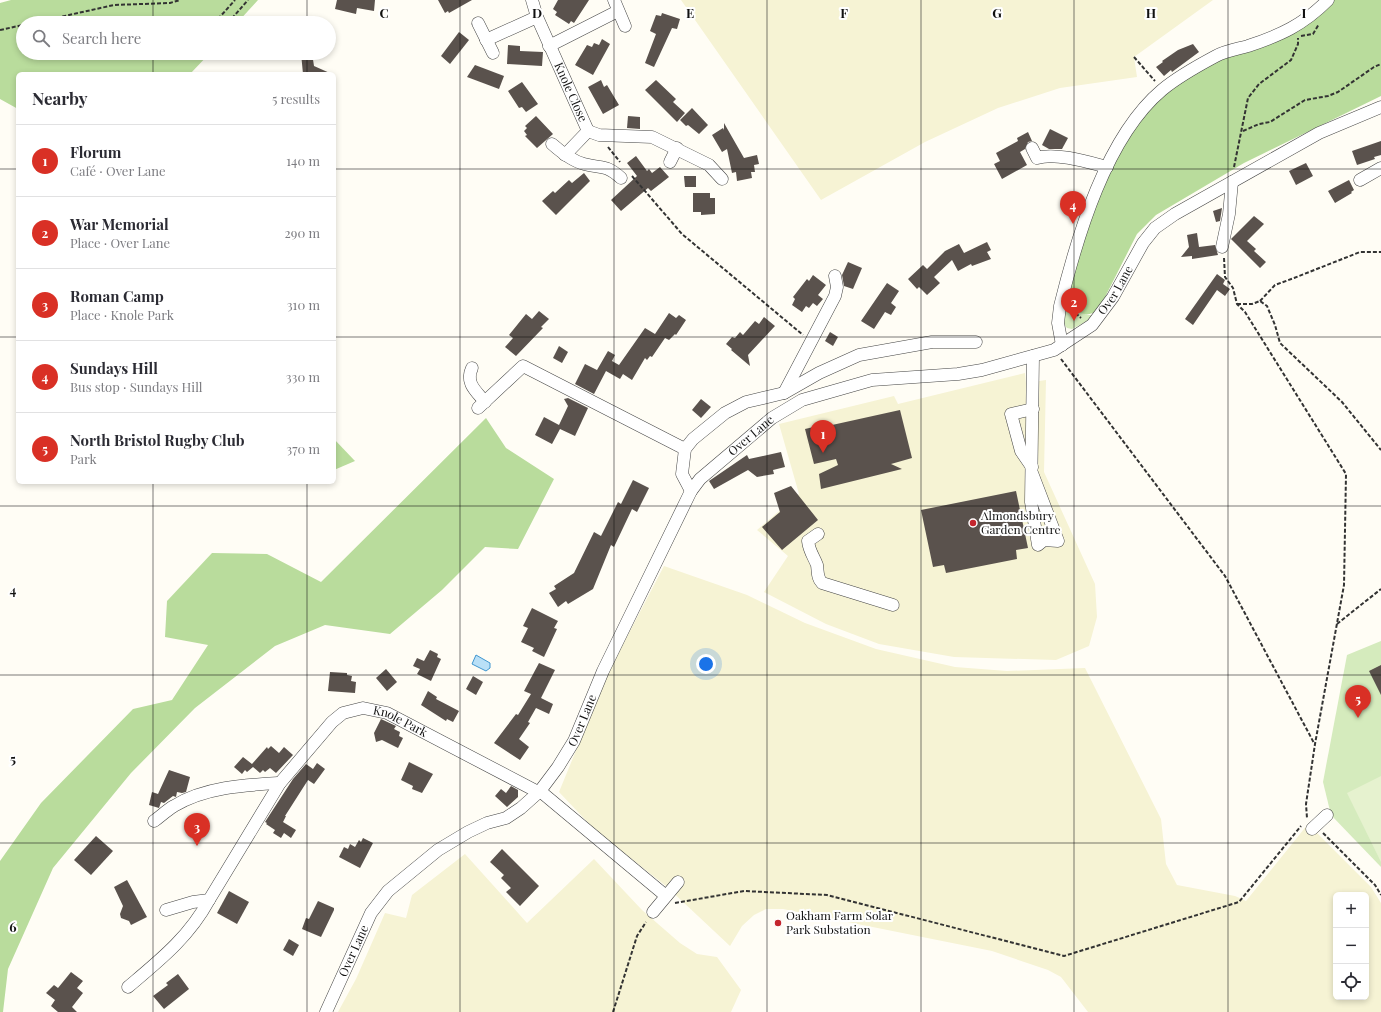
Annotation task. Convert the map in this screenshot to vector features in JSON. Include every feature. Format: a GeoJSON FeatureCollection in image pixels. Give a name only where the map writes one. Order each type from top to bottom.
{"type":"FeatureCollection","features":[{"type":"Feature","properties":{"kind":"street","name":"Knole Close"},"geometry":{"type":"LineString","coordinates":[[532,0],[537,17],[549,46],[588,131],[565,155]]}},
{"type":"Feature","properties":{"kind":"street"},"geometry":{"type":"LineString","coordinates":[[1058,348],[1058,323],[1064,292],[1094,194],[1128,130],[1146,106],[1162,90],[1216,56],[1275,36],[1293,28],[1312,16],[1328,0]]}},
{"type":"Feature","properties":{"kind":"street"},"geometry":{"type":"LineString","coordinates":[[549,46],[616,6],[625,26]]}},
{"type":"Feature","properties":{"kind":"street"},"geometry":{"type":"LineString","coordinates":[[486,40],[537,17]]}},
{"type":"Feature","properties":{"kind":"street"},"geometry":{"type":"LineString","coordinates":[[478,23],[493,53]]}},
{"type":"Feature","properties":{"kind":"street","name":"Over Lane"},"geometry":{"type":"LineString","coordinates":[[326,1012],[372,913],[388,891],[438,850],[468,832],[487,823],[506,818],[522,808],[539,792],[558,767],[574,741],[603,671],[690,491],[700,479],[786,408],[826,392],[872,380],[958,374],[982,370],[1058,348],[1092,325],[1113,297],[1143,243],[1155,228],[1175,214],[1319,133],[1381,107]]}},
{"type":"Feature","properties":{"kind":"street"},"geometry":{"type":"LineString","coordinates":[[588,131],[599,134],[652,137],[709,165],[722,179]]}},
{"type":"Feature","properties":{"kind":"street"},"geometry":{"type":"LineString","coordinates":[[552,144],[565,155],[582,164],[611,169],[626,177]]}},
{"type":"Feature","properties":{"kind":"street"},"geometry":{"type":"LineString","coordinates":[[670,162],[677,148]]}},
{"type":"Feature","properties":{"kind":"street"},"geometry":{"type":"LineString","coordinates":[[1032,148],[1037,158],[1043,156],[1082,161],[1107,167]]}},
{"type":"Feature","properties":{"kind":"street"},"geometry":{"type":"LineString","coordinates":[[1360,180],[1381,168]]}},
{"type":"Feature","properties":{"kind":"street"},"geometry":{"type":"LineString","coordinates":[[1222,247],[1229,214],[1232,182]]}},
{"type":"Feature","properties":{"kind":"street"},"geometry":{"type":"LineString","coordinates":[[786,408],[784,393],[835,296],[837,287],[835,276]]}},
{"type":"Feature","properties":{"kind":"street"},"geometry":{"type":"LineString","coordinates":[[690,491],[682,474],[685,449],[693,438],[725,413],[746,402],[784,393],[819,373],[859,355],[932,342],[976,342]]}},
{"type":"Feature","properties":{"kind":"street"},"geometry":{"type":"LineString","coordinates":[[1033,356],[1033,409],[1032,470],[1031,502],[1038,545],[1044,540],[1058,541],[1032,470],[1021,451],[1011,414],[1033,409]]}},
{"type":"Feature","properties":{"kind":"street"},"geometry":{"type":"LineString","coordinates":[[472,368],[469,378],[471,385],[482,405],[523,366],[685,449]]}},
{"type":"Feature","properties":{"kind":"street"},"geometry":{"type":"LineString","coordinates":[[818,534],[808,541],[809,550],[817,564],[818,580],[822,583],[893,606]]}},
{"type":"Feature","properties":{"kind":"street","name":"Knole Park"},"geometry":{"type":"LineString","coordinates":[[128,987],[179,942],[200,916],[280,783],[332,722],[343,713],[364,708],[387,713],[539,792],[666,896]]}},
{"type":"Feature","properties":{"kind":"street"},"geometry":{"type":"LineString","coordinates":[[154,821],[174,806],[195,796],[242,785],[280,783]]}},
{"type":"Feature","properties":{"kind":"street"},"geometry":{"type":"LineString","coordinates":[[1311,824],[1327,815]]}},
{"type":"Feature","properties":{"kind":"street"},"geometry":{"type":"LineString","coordinates":[[653,912],[678,882]]}},
{"type":"Feature","properties":{"kind":"street"},"geometry":{"type":"LineString","coordinates":[[166,910],[193,902],[209,900]]}},
{"type":"Feature","properties":{"kind":"path"},"geometry":{"type":"LineString","coordinates":[[64,16],[114,5],[170,3],[180,0]]}},
{"type":"Feature","properties":{"kind":"path"},"geometry":{"type":"LineString","coordinates":[[221,16],[235,0]]}},
{"type":"Feature","properties":{"kind":"path"},"geometry":{"type":"LineString","coordinates":[[234,16],[248,0]]}},
{"type":"Feature","properties":{"kind":"path"},"geometry":{"type":"LineString","coordinates":[[1293,37],[1313,34],[1322,21]]}},
{"type":"Feature","properties":{"kind":"path"},"geometry":{"type":"LineString","coordinates":[[0,30],[16,27]]}},
{"type":"Feature","properties":{"kind":"path"},"geometry":{"type":"LineString","coordinates":[[1232,182],[1243,131],[1248,98],[1259,84],[1291,60],[1298,44],[1297,36]]}},
{"type":"Feature","properties":{"kind":"path"},"geometry":{"type":"LineString","coordinates":[[1134,57],[1162,90]]}},
{"type":"Feature","properties":{"kind":"path"},"geometry":{"type":"LineString","coordinates":[[1243,131],[1259,124],[1270,122],[1305,100],[1328,96],[1338,92],[1374,67],[1381,64]]}},
{"type":"Feature","properties":{"kind":"path"},"geometry":{"type":"LineString","coordinates":[[607,145],[622,164]]}},
{"type":"Feature","properties":{"kind":"path"},"geometry":{"type":"LineString","coordinates":[[626,177],[682,234],[811,342]]}},
{"type":"Feature","properties":{"kind":"path"},"geometry":{"type":"LineString","coordinates":[[1222,247],[1225,277],[1233,288],[1237,304],[1245,312],[1346,474],[1344,586],[1315,744],[1306,804],[1311,824],[1375,885],[1381,895]]}},
{"type":"Feature","properties":{"kind":"path"},"geometry":{"type":"LineString","coordinates":[[1237,304],[1252,304],[1260,301],[1275,285],[1360,252],[1381,252]]}},
{"type":"Feature","properties":{"kind":"path"},"geometry":{"type":"LineString","coordinates":[[1064,292],[1071,310],[1092,325]]}},
{"type":"Feature","properties":{"kind":"path"},"geometry":{"type":"LineString","coordinates":[[1260,301],[1268,306],[1280,343],[1342,402],[1381,450]]}},
{"type":"Feature","properties":{"kind":"path"},"geometry":{"type":"LineString","coordinates":[[1058,348],[1225,576],[1315,744]]}},
{"type":"Feature","properties":{"kind":"path"},"geometry":{"type":"LineString","coordinates":[[1336,624],[1381,589]]}},
{"type":"Feature","properties":{"kind":"path"},"geometry":{"type":"LineString","coordinates":[[666,896],[676,904],[744,891],[827,895],[1064,956],[1239,902],[1311,824]]}},
{"type":"Feature","properties":{"kind":"path"},"geometry":{"type":"LineString","coordinates":[[613,1012],[637,936],[653,912]]}},
{"type":"Feature","properties":{"kind":"shaded area"},"geometry":{"type":"Polygon","coordinates":[[[681,0],[1213,0],[1134,57],[1137,77],[1060,88],[998,108],[925,142],[821,200],[681,0]]]}},
{"type":"Feature","properties":{"kind":"shaded area","name":"Almondsbury Garden Centre"},"geometry":{"type":"Polygon","coordinates":[[[1025,373],[1026,383],[1046,380],[1044,472],[1095,584],[1097,617],[1089,646],[1056,660],[954,657],[879,644],[826,624],[764,592],[788,556],[757,530],[799,494],[779,424],[894,396],[898,404],[1025,373]]]}},
{"type":"Feature","properties":{"kind":"shaded area"},"geometry":{"type":"Polygon","coordinates":[[[664,566],[747,595],[805,623],[876,649],[955,667],[1007,671],[1085,668],[1161,819],[1166,864],[1177,885],[1235,896],[1246,901],[1308,824],[1371,887],[1381,903],[1381,1012],[1088,1012],[1061,977],[1048,970],[992,951],[783,909],[766,909],[754,915],[742,926],[730,946],[666,886],[596,831],[559,792],[607,675],[664,566]]]}},
{"type":"Feature","properties":{"kind":"shaded area"},"geometry":{"type":"Polygon","coordinates":[[[465,854],[527,923],[594,859],[642,910],[680,943],[697,954],[717,957],[741,990],[731,1012],[338,1012],[356,979],[385,913],[406,918],[412,895],[465,854]]]}},
{"type":"Feature","properties":{"kind":"green space"},"geometry":{"type":"Polygon","coordinates":[[[11,0],[258,0],[243,16],[16,16],[16,60],[203,60],[192,72],[16,72],[16,108],[0,99],[0,3],[11,0]]]}},
{"type":"Feature","properties":{"kind":"green space"},"geometry":{"type":"Polygon","coordinates":[[[1331,0],[1381,0],[1381,96],[1244,163],[1156,215],[1137,234],[1099,309],[1093,313],[1083,314],[1074,308],[1066,292],[1096,195],[1147,107],[1217,58],[1276,38],[1331,0]]]}},
{"type":"Feature","properties":{"kind":"green space"},"geometry":{"type":"Polygon","coordinates":[[[1066,292],[1079,311],[1087,315],[1092,315],[1089,320],[1072,329],[1067,328],[1063,323],[1066,292]]]}},
{"type":"Feature","properties":{"kind":"green space"},"geometry":{"type":"Polygon","coordinates":[[[486,418],[506,448],[554,479],[518,549],[485,547],[442,590],[390,634],[325,625],[275,646],[195,708],[131,773],[53,868],[8,969],[3,1012],[0,1012],[0,861],[41,803],[133,709],[172,700],[208,645],[165,637],[167,601],[212,553],[267,554],[321,582],[486,418]]]}},
{"type":"Feature","properties":{"kind":"green space"},"geometry":{"type":"Polygon","coordinates":[[[336,441],[355,461],[336,469],[336,441]]]}},
{"type":"Feature","properties":{"kind":"green space"},"geometry":{"type":"Polygon","coordinates":[[[1381,641],[1381,867],[1331,815],[1323,782],[1347,655],[1381,641]]]}},
{"type":"Feature","properties":{"kind":"green space"},"geometry":{"type":"Polygon","coordinates":[[[1381,776],[1381,862],[1347,793],[1381,776]]]}},
{"type":"Feature","properties":{"kind":"water"},"geometry":{"type":"Polygon","coordinates":[[[476,655],[490,663],[490,668],[486,671],[472,664],[476,655]]]}},
{"type":"Feature","properties":{"kind":"building"},"geometry":{"type":"Polygon","coordinates":[[[337,0],[375,0],[374,11],[357,8],[356,14],[335,9],[337,0]]]}},
{"type":"Feature","properties":{"kind":"building"},"geometry":{"type":"Polygon","coordinates":[[[438,0],[472,0],[449,13],[448,11],[445,13],[438,0]]]}},
{"type":"Feature","properties":{"kind":"building"},"geometry":{"type":"Polygon","coordinates":[[[558,0],[589,0],[574,23],[571,21],[569,24],[555,15],[557,12],[553,9],[558,0]]]}},
{"type":"Feature","properties":{"kind":"building"},"geometry":{"type":"Polygon","coordinates":[[[662,13],[680,19],[677,29],[672,28],[654,67],[645,63],[656,34],[650,31],[656,15],[661,16],[662,13]]]}},
{"type":"Feature","properties":{"kind":"building"},"geometry":{"type":"Polygon","coordinates":[[[459,32],[469,40],[450,64],[441,56],[459,32]]]}},
{"type":"Feature","properties":{"kind":"building"},"geometry":{"type":"Polygon","coordinates":[[[602,39],[610,44],[593,75],[575,65],[587,45],[592,47],[594,43],[599,45],[602,39]]]}},
{"type":"Feature","properties":{"kind":"building"},"geometry":{"type":"Polygon","coordinates":[[[1193,44],[1199,52],[1172,72],[1171,70],[1164,76],[1156,67],[1178,50],[1193,44]]]}},
{"type":"Feature","properties":{"kind":"building"},"geometry":{"type":"Polygon","coordinates":[[[508,45],[520,46],[520,51],[543,52],[542,66],[507,64],[508,45]]]}},
{"type":"Feature","properties":{"kind":"building"},"geometry":{"type":"Polygon","coordinates":[[[302,60],[313,60],[314,66],[328,72],[303,72],[302,60]]]}},
{"type":"Feature","properties":{"kind":"building"},"geometry":{"type":"Polygon","coordinates":[[[475,65],[504,76],[499,89],[467,77],[475,65]]]}},
{"type":"Feature","properties":{"kind":"building"},"geometry":{"type":"Polygon","coordinates":[[[601,80],[604,87],[607,85],[619,105],[603,114],[588,87],[601,80]]]}},
{"type":"Feature","properties":{"kind":"building"},"geometry":{"type":"Polygon","coordinates":[[[656,80],[676,99],[673,102],[685,113],[677,122],[645,90],[656,80]]]}},
{"type":"Feature","properties":{"kind":"building"},"geometry":{"type":"Polygon","coordinates":[[[522,82],[538,104],[526,112],[522,107],[519,108],[508,91],[522,82]]]}},
{"type":"Feature","properties":{"kind":"building"},"geometry":{"type":"Polygon","coordinates":[[[692,108],[708,125],[699,134],[688,125],[686,126],[680,120],[692,108]]]}},
{"type":"Feature","properties":{"kind":"building"},"geometry":{"type":"Polygon","coordinates":[[[536,116],[553,134],[537,148],[525,136],[527,135],[524,131],[527,128],[525,126],[536,116]]]}},
{"type":"Feature","properties":{"kind":"building"},"geometry":{"type":"Polygon","coordinates":[[[628,116],[640,117],[640,129],[627,128],[628,116]]]}},
{"type":"Feature","properties":{"kind":"building"},"geometry":{"type":"Polygon","coordinates":[[[724,123],[744,158],[757,155],[759,164],[754,165],[755,172],[751,172],[752,178],[737,181],[736,172],[732,173],[727,149],[722,152],[712,135],[723,128],[724,130],[724,123]]]}},
{"type":"Feature","properties":{"kind":"building"},"geometry":{"type":"Polygon","coordinates":[[[1050,129],[1068,138],[1062,149],[1049,149],[1042,145],[1050,129]]]}},
{"type":"Feature","properties":{"kind":"building"},"geometry":{"type":"Polygon","coordinates":[[[1028,132],[1032,141],[1028,142],[1025,149],[1020,152],[1027,165],[1002,179],[994,164],[1000,161],[996,153],[1018,141],[1017,138],[1028,132]]]}},
{"type":"Feature","properties":{"kind":"building"},"geometry":{"type":"Polygon","coordinates":[[[1381,141],[1381,155],[1374,157],[1375,159],[1357,165],[1352,151],[1381,141]]]}},
{"type":"Feature","properties":{"kind":"building"},"geometry":{"type":"Polygon","coordinates":[[[636,156],[647,171],[649,169],[652,173],[660,167],[669,177],[651,191],[648,188],[621,211],[611,200],[637,176],[627,163],[636,156]]]}},
{"type":"Feature","properties":{"kind":"building"},"geometry":{"type":"Polygon","coordinates":[[[1306,163],[1313,176],[1296,185],[1289,171],[1306,163]]]}},
{"type":"Feature","properties":{"kind":"building"},"geometry":{"type":"Polygon","coordinates":[[[584,173],[590,181],[556,215],[542,201],[553,191],[555,193],[569,180],[572,183],[584,173]]]}},
{"type":"Feature","properties":{"kind":"building"},"geometry":{"type":"Polygon","coordinates":[[[684,176],[696,176],[696,187],[685,187],[684,176]]]}},
{"type":"Feature","properties":{"kind":"building"},"geometry":{"type":"Polygon","coordinates":[[[1349,180],[1354,190],[1351,192],[1352,193],[1335,203],[1328,191],[1349,180]]]}},
{"type":"Feature","properties":{"kind":"building"},"geometry":{"type":"Polygon","coordinates":[[[693,193],[710,193],[710,198],[715,198],[715,214],[701,215],[701,212],[693,212],[693,193]]]}},
{"type":"Feature","properties":{"kind":"building"},"geometry":{"type":"Polygon","coordinates":[[[1222,208],[1220,221],[1216,222],[1213,211],[1222,208]]]}},
{"type":"Feature","properties":{"kind":"building"},"geometry":{"type":"Polygon","coordinates":[[[1254,216],[1264,224],[1247,241],[1256,249],[1254,251],[1266,262],[1260,268],[1231,239],[1254,216]]]}},
{"type":"Feature","properties":{"kind":"building"},"geometry":{"type":"Polygon","coordinates":[[[1197,233],[1199,247],[1215,245],[1218,255],[1192,259],[1192,256],[1181,257],[1189,247],[1187,235],[1197,233]]]}},
{"type":"Feature","properties":{"kind":"building"},"geometry":{"type":"Polygon","coordinates":[[[987,242],[991,250],[987,252],[991,259],[972,266],[971,264],[958,271],[952,260],[934,277],[940,283],[927,295],[919,287],[917,289],[908,279],[923,265],[927,269],[945,251],[959,244],[964,253],[987,242]]]}},
{"type":"Feature","properties":{"kind":"building"},"geometry":{"type":"Polygon","coordinates":[[[848,262],[862,268],[853,289],[844,286],[842,275],[848,262]]]}},
{"type":"Feature","properties":{"kind":"building"},"geometry":{"type":"Polygon","coordinates":[[[1217,274],[1225,280],[1223,284],[1230,289],[1225,296],[1217,290],[1193,325],[1185,319],[1217,274]]]}},
{"type":"Feature","properties":{"kind":"building"},"geometry":{"type":"Polygon","coordinates":[[[813,275],[826,285],[818,295],[823,299],[817,306],[813,303],[809,308],[806,306],[802,312],[792,305],[795,299],[793,297],[807,279],[809,281],[813,275]]]}},
{"type":"Feature","properties":{"kind":"building"},"geometry":{"type":"Polygon","coordinates":[[[887,283],[899,291],[891,303],[896,307],[891,315],[885,312],[874,329],[861,321],[887,283]]]}},
{"type":"Feature","properties":{"kind":"building"},"geometry":{"type":"Polygon","coordinates":[[[539,311],[549,319],[541,327],[543,328],[516,356],[505,347],[513,338],[509,335],[526,314],[532,319],[539,311]]]}},
{"type":"Feature","properties":{"kind":"building"},"geometry":{"type":"Polygon","coordinates":[[[669,313],[676,318],[679,315],[686,320],[676,335],[675,334],[669,340],[665,338],[652,357],[650,356],[647,360],[645,358],[632,380],[623,374],[620,379],[606,371],[594,394],[575,384],[585,364],[597,370],[608,351],[615,355],[612,361],[619,365],[645,328],[655,334],[669,313]]]}},
{"type":"Feature","properties":{"kind":"building"},"geometry":{"type":"Polygon","coordinates":[[[764,317],[775,326],[748,355],[750,366],[726,344],[732,337],[735,338],[740,332],[743,335],[755,321],[759,324],[764,317]]]}},
{"type":"Feature","properties":{"kind":"building"},"geometry":{"type":"Polygon","coordinates":[[[830,332],[838,337],[833,346],[825,341],[830,332]]]}},
{"type":"Feature","properties":{"kind":"building"},"geometry":{"type":"Polygon","coordinates":[[[559,346],[568,352],[562,363],[553,358],[559,346]]]}},
{"type":"Feature","properties":{"kind":"building"},"geometry":{"type":"Polygon","coordinates":[[[568,398],[588,408],[575,436],[560,429],[552,444],[535,435],[544,417],[559,425],[568,406],[564,399],[568,398]]]}},
{"type":"Feature","properties":{"kind":"building"},"geometry":{"type":"Polygon","coordinates":[[[701,399],[711,407],[701,418],[692,410],[701,399]]]}},
{"type":"Feature","properties":{"kind":"building"},"geometry":{"type":"Polygon","coordinates":[[[900,410],[912,458],[891,464],[902,469],[821,489],[819,474],[838,465],[836,459],[814,464],[805,429],[822,425],[823,427],[900,410]]]}},
{"type":"Feature","properties":{"kind":"building"},"geometry":{"type":"Polygon","coordinates":[[[781,452],[785,467],[773,470],[774,474],[757,477],[748,470],[714,489],[709,481],[747,455],[749,459],[781,452]]]}},
{"type":"Feature","properties":{"kind":"building"},"geometry":{"type":"Polygon","coordinates":[[[633,480],[649,488],[637,512],[632,509],[614,547],[611,545],[593,589],[568,604],[566,601],[558,607],[549,593],[556,589],[554,586],[574,573],[594,532],[601,536],[618,502],[621,504],[633,480]]]}},
{"type":"Feature","properties":{"kind":"building"},"geometry":{"type":"Polygon","coordinates":[[[791,486],[818,520],[782,550],[762,527],[780,512],[774,493],[791,486]]]}},
{"type":"Feature","properties":{"kind":"building","name":"Almondsbury Garden Centre"},"geometry":{"type":"Polygon","coordinates":[[[1016,491],[1028,548],[1016,550],[1017,559],[946,573],[944,565],[933,567],[921,510],[1016,491]]]}},
{"type":"Feature","properties":{"kind":"building"},"geometry":{"type":"Polygon","coordinates":[[[532,608],[558,621],[554,628],[557,629],[544,657],[532,651],[534,648],[521,642],[528,628],[523,626],[532,608]]]}},
{"type":"Feature","properties":{"kind":"building"},"geometry":{"type":"Polygon","coordinates":[[[430,650],[438,654],[437,657],[441,659],[431,681],[417,674],[420,669],[413,666],[417,658],[424,661],[430,650]]]}},
{"type":"Feature","properties":{"kind":"building"},"geometry":{"type":"Polygon","coordinates":[[[539,663],[555,670],[541,698],[553,704],[549,714],[536,708],[528,722],[530,723],[519,739],[529,747],[520,760],[494,743],[516,714],[518,715],[531,694],[524,691],[539,663]]]}},
{"type":"Feature","properties":{"kind":"building"},"geometry":{"type":"Polygon","coordinates":[[[1381,665],[1381,695],[1369,671],[1381,665]]]}},
{"type":"Feature","properties":{"kind":"building"},"geometry":{"type":"Polygon","coordinates":[[[386,669],[397,682],[387,691],[376,678],[386,669]]]}},
{"type":"Feature","properties":{"kind":"building"},"geometry":{"type":"Polygon","coordinates":[[[330,672],[347,673],[347,675],[352,676],[351,681],[356,682],[355,693],[328,691],[330,672]]]}},
{"type":"Feature","properties":{"kind":"building"},"geometry":{"type":"Polygon","coordinates":[[[473,676],[483,682],[476,695],[466,689],[473,676]]]}},
{"type":"Feature","properties":{"kind":"building"},"geometry":{"type":"Polygon","coordinates":[[[428,691],[437,697],[436,699],[459,711],[453,722],[447,719],[446,721],[421,705],[428,691]]]}},
{"type":"Feature","properties":{"kind":"building"},"geometry":{"type":"Polygon","coordinates":[[[381,719],[396,726],[394,729],[400,732],[399,736],[403,738],[398,748],[382,740],[376,742],[374,733],[381,719]]]}},
{"type":"Feature","properties":{"kind":"building"},"geometry":{"type":"Polygon","coordinates":[[[271,746],[279,753],[284,747],[293,755],[276,773],[270,768],[265,772],[263,770],[260,773],[253,767],[247,772],[245,770],[242,774],[234,767],[243,757],[252,764],[267,747],[268,749],[271,746]]]}},
{"type":"Feature","properties":{"kind":"building"},"geometry":{"type":"Polygon","coordinates":[[[409,762],[433,774],[422,793],[412,789],[413,786],[401,780],[409,762]]]}},
{"type":"Feature","properties":{"kind":"building"},"geometry":{"type":"Polygon","coordinates":[[[317,763],[325,769],[314,784],[308,780],[285,816],[283,822],[296,830],[291,838],[284,833],[281,838],[273,833],[275,830],[265,822],[293,779],[306,764],[313,769],[317,763]]]}},
{"type":"Feature","properties":{"kind":"building"},"geometry":{"type":"Polygon","coordinates":[[[169,770],[190,777],[186,792],[177,792],[176,797],[173,796],[164,803],[161,802],[159,808],[149,805],[152,792],[158,794],[169,770]]]}},
{"type":"Feature","properties":{"kind":"building"},"geometry":{"type":"Polygon","coordinates":[[[511,786],[518,790],[518,797],[507,807],[495,796],[501,789],[506,793],[511,786]]]}},
{"type":"Feature","properties":{"kind":"building"},"geometry":{"type":"Polygon","coordinates":[[[96,836],[113,851],[91,875],[74,860],[96,836]]]}},
{"type":"Feature","properties":{"kind":"building"},"geometry":{"type":"Polygon","coordinates":[[[363,838],[373,843],[360,868],[339,857],[344,847],[348,849],[350,844],[355,847],[359,840],[361,842],[363,838]]]}},
{"type":"Feature","properties":{"kind":"building"},"geometry":{"type":"Polygon","coordinates":[[[502,849],[539,886],[520,906],[506,892],[511,888],[501,878],[504,875],[490,862],[502,849]]]}},
{"type":"Feature","properties":{"kind":"building"},"geometry":{"type":"Polygon","coordinates":[[[127,880],[147,917],[131,925],[129,921],[121,918],[120,914],[123,906],[114,887],[127,880]]]}},
{"type":"Feature","properties":{"kind":"building"},"geometry":{"type":"Polygon","coordinates":[[[229,891],[249,902],[237,924],[217,913],[229,891]]]}},
{"type":"Feature","properties":{"kind":"building"},"geometry":{"type":"Polygon","coordinates":[[[318,901],[334,908],[321,937],[302,929],[306,918],[309,919],[318,901]]]}},
{"type":"Feature","properties":{"kind":"building"},"geometry":{"type":"Polygon","coordinates":[[[289,939],[299,945],[293,956],[283,950],[289,939]]]}},
{"type":"Feature","properties":{"kind":"building"},"geometry":{"type":"Polygon","coordinates":[[[71,972],[83,981],[77,988],[83,993],[72,1007],[77,1012],[58,1012],[51,1006],[55,1000],[46,993],[54,985],[58,988],[71,972]]]}},
{"type":"Feature","properties":{"kind":"building"},"geometry":{"type":"Polygon","coordinates":[[[178,974],[189,989],[164,1009],[153,996],[168,985],[166,983],[178,974]]]}},
{"type":"Feature","properties":{"kind":"place","name":"Sundays Hill"},"geometry":{"type":"Point","coordinates":[1073,224]}},
{"type":"Feature","properties":{"kind":"place","name":"War Memorial"},"geometry":{"type":"Point","coordinates":[1074,321]}},
{"type":"Feature","properties":{"kind":"place","name":"Florum"},"geometry":{"type":"Point","coordinates":[823,453]}},
{"type":"Feature","properties":{"kind":"place","name":"Almondsbury Garden Centre"},"geometry":{"type":"Point","coordinates":[973,523]}},
{"type":"Feature","properties":{"kind":"place","name":"North Bristol Rugby Club"},"geometry":{"type":"Point","coordinates":[1358,718]}},
{"type":"Feature","properties":{"kind":"place","name":"Roman Camp"},"geometry":{"type":"Point","coordinates":[197,846]}},
{"type":"Feature","properties":{"kind":"place","name":"Oakham Farm Solar Park Substation"},"geometry":{"type":"Point","coordinates":[778,923]}}]}
